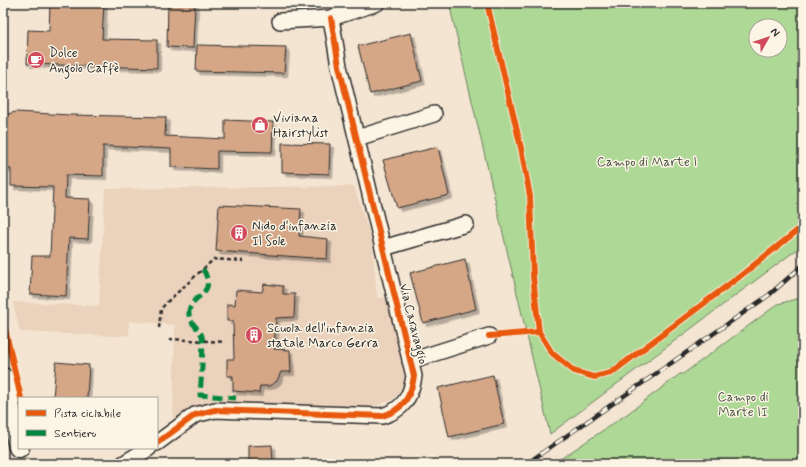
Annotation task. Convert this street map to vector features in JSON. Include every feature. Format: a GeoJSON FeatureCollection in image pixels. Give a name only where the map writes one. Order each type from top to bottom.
{"type":"FeatureCollection","features":[{"type":"Feature","properties":{"kind":"main road"},"geometry":{"type":"LineString","coordinates":[[4,391],[18,443]]}},
{"type":"Feature","properties":{"kind":"main road"},"geometry":{"type":"LineString","coordinates":[[19,449],[23,464]]}},
{"type":"Feature","properties":{"kind":"street"},"geometry":{"type":"LineString","coordinates":[[280,21],[331,18],[377,3]]}},
{"type":"Feature","properties":{"kind":"street","name":"Via Caravaggio"},"geometry":{"type":"LineString","coordinates":[[158,442],[195,416],[215,410],[382,416],[392,414],[400,408],[410,393],[414,376],[339,66],[331,18]]}},
{"type":"Feature","properties":{"kind":"street"},"geometry":{"type":"LineString","coordinates":[[357,138],[434,114]]}},
{"type":"Feature","properties":{"kind":"street"},"geometry":{"type":"LineString","coordinates":[[383,248],[466,224]]}},
{"type":"Feature","properties":{"kind":"street","name":"Via Caravaggio"},"geometry":{"type":"LineString","coordinates":[[410,361],[489,336]]}},
{"type":"Feature","properties":{"kind":"street"},"geometry":{"type":"LineString","coordinates":[[123,464],[147,449]]}},
{"type":"Feature","properties":{"kind":"path"},"geometry":{"type":"LineString","coordinates":[[159,328],[161,309],[214,259],[242,261]]}},
{"type":"Feature","properties":{"kind":"path"},"geometry":{"type":"LineString","coordinates":[[169,340],[225,342]]}},
{"type":"Feature","properties":{"kind":"shaded area"},"geometry":{"type":"Polygon","coordinates":[[[354,186],[372,241],[377,297],[388,299],[406,378],[399,393],[392,400],[377,405],[360,408],[203,405],[190,411],[173,425],[175,325],[129,321],[129,335],[116,336],[20,332],[13,302],[99,306],[105,189],[354,186]]]}},
{"type":"Feature","properties":{"kind":"green space","name":"Campo di Marte I"},"geometry":{"type":"Polygon","coordinates":[[[449,3],[803,3],[803,245],[550,434],[449,3]]]}},
{"type":"Feature","properties":{"kind":"green space","name":"Campo di Marte II"},"geometry":{"type":"Polygon","coordinates":[[[803,297],[803,464],[553,464],[627,414],[778,304],[803,297]]]}},
{"type":"Feature","properties":{"kind":"building"},"geometry":{"type":"Polygon","coordinates":[[[50,3],[104,3],[102,39],[157,40],[157,68],[27,64],[28,30],[49,31],[50,3]]]}},
{"type":"Feature","properties":{"kind":"building"},"geometry":{"type":"Polygon","coordinates":[[[168,3],[195,3],[193,48],[167,47],[168,3]]]}},
{"type":"Feature","properties":{"kind":"building"},"geometry":{"type":"Polygon","coordinates":[[[411,33],[422,81],[370,94],[358,46],[411,33]]]}},
{"type":"Feature","properties":{"kind":"building"},"geometry":{"type":"Polygon","coordinates":[[[197,45],[286,47],[284,73],[196,71],[197,45]]]}},
{"type":"Feature","properties":{"kind":"building"},"geometry":{"type":"Polygon","coordinates":[[[16,112],[166,117],[165,136],[225,139],[225,120],[273,122],[272,152],[217,151],[217,169],[171,167],[171,149],[103,146],[103,176],[66,175],[65,198],[90,199],[88,239],[69,238],[66,296],[30,294],[32,256],[50,256],[53,187],[11,186],[11,169],[3,169],[3,115],[16,112]]]}},
{"type":"Feature","properties":{"kind":"building"},"geometry":{"type":"Polygon","coordinates":[[[282,143],[330,144],[329,174],[282,172],[282,143]]]}},
{"type":"Feature","properties":{"kind":"building"},"geometry":{"type":"Polygon","coordinates":[[[438,147],[449,195],[397,208],[383,160],[438,147]]]}},
{"type":"Feature","properties":{"kind":"building","name":"Nido d'infanzia Il Sole"},"geometry":{"type":"Polygon","coordinates":[[[219,205],[301,209],[299,236],[328,239],[327,259],[216,251],[219,205]]]}},
{"type":"Feature","properties":{"kind":"building"},"geometry":{"type":"Polygon","coordinates":[[[465,259],[476,309],[423,323],[410,273],[465,259]]]}},
{"type":"Feature","properties":{"kind":"building","name":"Scuola dell'infanzia statale Marco Gerra"},"geometry":{"type":"Polygon","coordinates":[[[264,284],[283,286],[283,294],[295,294],[294,317],[276,318],[274,349],[290,350],[291,372],[281,372],[277,381],[269,386],[260,386],[259,393],[233,391],[233,376],[227,376],[227,359],[234,359],[233,321],[227,321],[227,304],[235,305],[236,290],[262,292],[264,284]]]}},
{"type":"Feature","properties":{"kind":"building"},"geometry":{"type":"Polygon","coordinates":[[[56,362],[89,365],[87,397],[53,397],[56,362]]]}},
{"type":"Feature","properties":{"kind":"building"},"geometry":{"type":"Polygon","coordinates":[[[493,375],[504,424],[449,437],[438,388],[493,375]]]}},
{"type":"Feature","properties":{"kind":"building"},"geometry":{"type":"Polygon","coordinates":[[[272,445],[273,464],[248,464],[248,446],[272,445]]]}},
{"type":"Feature","properties":{"kind":"railway"},"geometry":{"type":"LineString","coordinates":[[526,464],[769,295],[803,265]]}},
{"type":"Feature","properties":{"kind":"marked path"},"geometry":{"type":"LineString","coordinates":[[203,269],[208,284],[203,293],[191,305],[189,311],[190,319],[202,336],[203,340],[200,395],[236,398]]}},
{"type":"Feature","properties":{"kind":"cycle path"},"geometry":{"type":"LineString","coordinates":[[487,3],[521,148],[530,196],[533,276],[539,332],[552,353],[574,371],[594,377],[611,373],[739,277],[803,226]]}},
{"type":"Feature","properties":{"kind":"cycle path"},"geometry":{"type":"LineString","coordinates":[[158,442],[195,415],[215,410],[382,416],[401,406],[405,402],[411,390],[414,376],[339,66],[331,18]]}},
{"type":"Feature","properties":{"kind":"cycle path"},"geometry":{"type":"LineString","coordinates":[[3,320],[21,397]]}},
{"type":"Feature","properties":{"kind":"cycle path"},"geometry":{"type":"LineString","coordinates":[[489,336],[539,332]]}},
{"type":"Feature","properties":{"kind":"place","name":"Dolce Angolo Caffè"},"geometry":{"type":"Point","coordinates":[36,60]}},
{"type":"Feature","properties":{"kind":"place","name":"Viviana Hairstylist"},"geometry":{"type":"Point","coordinates":[260,125]}},
{"type":"Feature","properties":{"kind":"place","name":"Nido d'infanzia Il Sole"},"geometry":{"type":"Point","coordinates":[239,233]}},
{"type":"Feature","properties":{"kind":"place","name":"Scuola dell'infanzia statale Marco Gerra"},"geometry":{"type":"Point","coordinates":[254,335]}}]}
